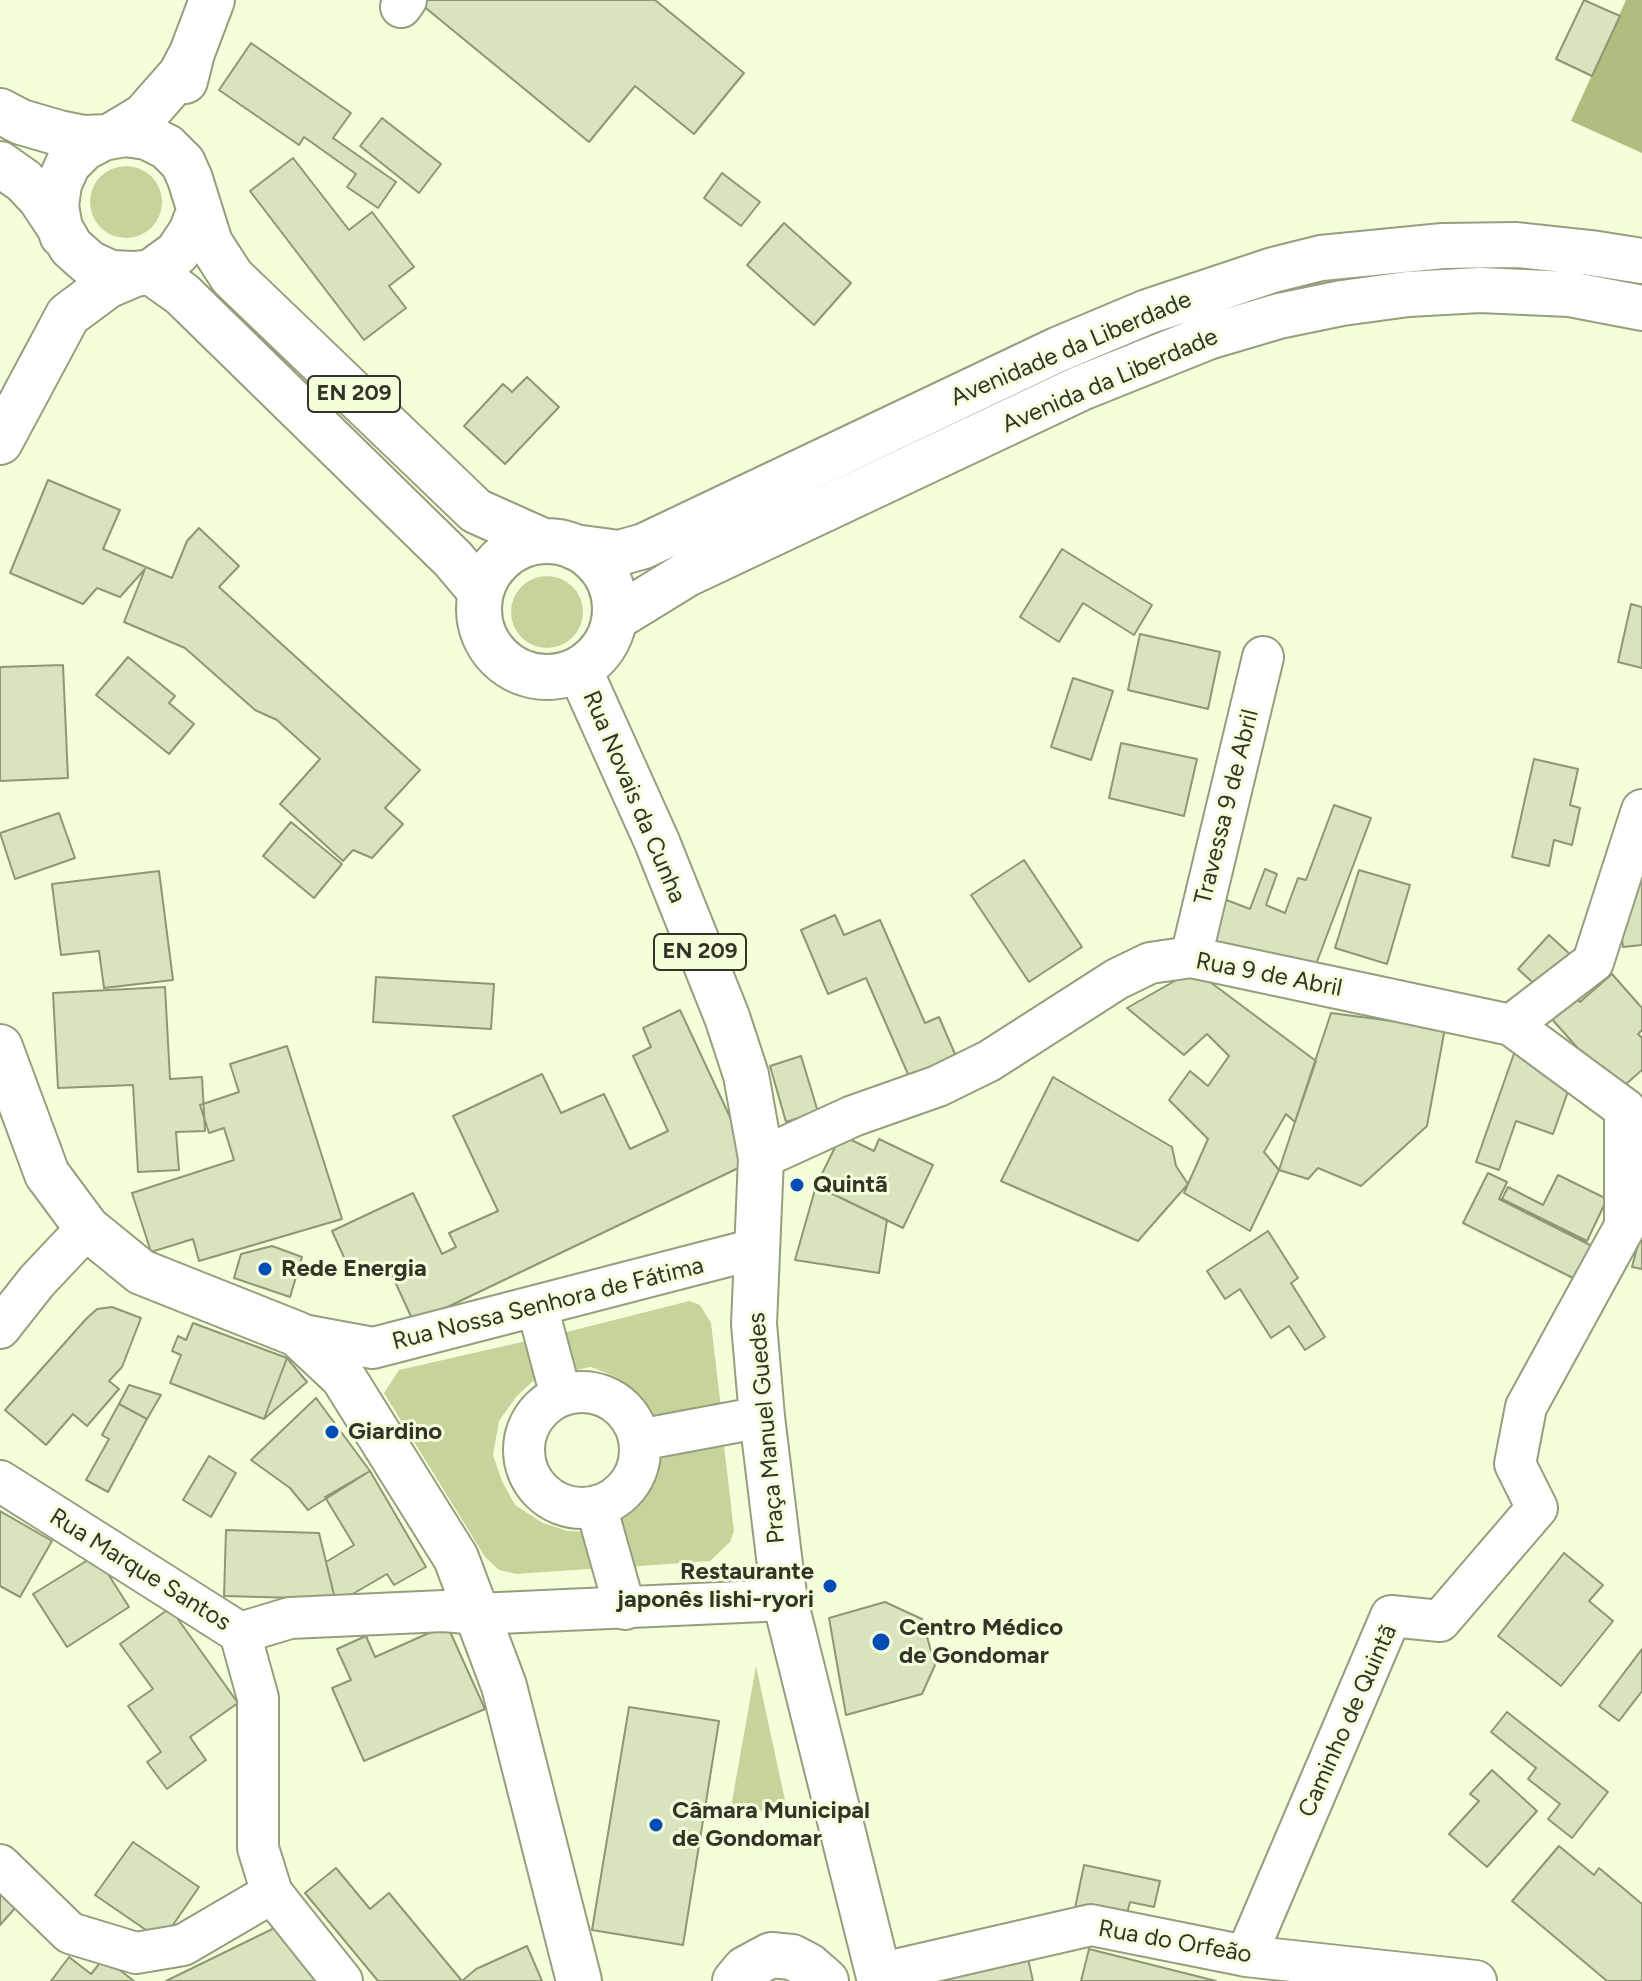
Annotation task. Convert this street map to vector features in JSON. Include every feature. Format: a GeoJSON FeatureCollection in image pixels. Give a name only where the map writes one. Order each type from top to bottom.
{"type":"FeatureCollection","features":[{"type":"Feature","properties":{"kind":"main road"},"geometry":{"type":"LineString","coordinates":[[58,331],[65,310],[68,278],[56,206],[59,184],[68,164],[84,148],[129,127],[144,116],[181,74],[212,0]]}},
{"type":"Feature","properties":{"kind":"main road"},"geometry":{"type":"LineString","coordinates":[[0,442],[68,315],[107,286],[143,273],[177,253],[191,232],[193,193],[182,150],[181,108],[192,53]]}},
{"type":"Feature","properties":{"kind":"main road"},"geometry":{"type":"LineString","coordinates":[[0,111],[21,122],[84,138],[125,134],[147,137],[167,147],[183,163],[193,193]]}},
{"type":"Feature","properties":{"kind":"main road"},"geometry":{"type":"LineString","coordinates":[[0,164],[32,190],[71,247],[89,263],[111,273],[143,273]]}},
{"type":"Feature","properties":{"kind":"main road","name":"EN 209"},"geometry":{"type":"LineString","coordinates":[[193,193],[210,243],[232,277],[453,490],[476,511],[558,544]]}},
{"type":"Feature","properties":{"kind":"main road","name":"Avenidade da Liberdade"},"geometry":{"type":"LineString","coordinates":[[558,544],[619,553],[644,546],[1059,349],[1147,312],[1273,270],[1321,258],[1443,246],[1517,245],[1642,261]]}},
{"type":"Feature","properties":{"kind":"main road","name":"EN 209"},"geometry":{"type":"LineString","coordinates":[[143,273],[182,294],[453,559],[480,591]]}},
{"type":"Feature","properties":{"kind":"main road","name":"Avenida da Liberdade"},"geometry":{"type":"LineString","coordinates":[[617,617],[674,582],[729,554],[1081,388],[1208,337],[1279,316],[1408,294],[1480,290],[1569,294],[1642,308]]}},
{"type":"Feature","properties":{"kind":"main road"},"geometry":{"type":"LineString","coordinates":[[526,543],[558,544],[588,554],[603,570],[614,591],[617,617],[610,638],[597,657],[580,671],[555,678],[532,677],[510,667],[493,651],[482,632],[480,591],[491,568],[507,553],[526,543]]}},
{"type":"Feature","properties":{"kind":"main road","name":"Rua Novais da Cunha"},"geometry":{"type":"LineString","coordinates":[[580,671],[657,842],[727,1017],[746,1075],[761,1158],[759,1248]]}},
{"type":"Feature","properties":{"kind":"main road","name":"Rua Nossa Senhora de Fátima"},"geometry":{"type":"LineString","coordinates":[[0,1047],[47,1174],[87,1228],[141,1272],[297,1334]]}},
{"type":"Feature","properties":{"kind":"main road","name":"Praça Manuel Guedes"},"geometry":{"type":"LineString","coordinates":[[759,1248],[754,1324],[762,1417],[785,1600],[879,1978]]}},
{"type":"Feature","properties":{"kind":"main road"},"geometry":{"type":"LineString","coordinates":[[297,1334],[343,1377],[456,1558],[504,1686],[579,1981]]}},
{"type":"Feature","properties":{"kind":"main road"},"geometry":{"type":"LineString","coordinates":[[735,1981],[745,1969],[771,1955],[792,1957],[809,1966],[826,1981]]}},
{"type":"Feature","properties":{"kind":"street","name":"Travessa 9 de Abril"},"geometry":{"type":"LineString","coordinates":[[1191,957],[1263,657]]}},
{"type":"Feature","properties":{"kind":"street"},"geometry":{"type":"LineString","coordinates":[[1511,1025],[1593,962],[1642,810]]}},
{"type":"Feature","properties":{"kind":"street","name":"Rua 9 de Abril"},"geometry":{"type":"LineString","coordinates":[[761,1158],[853,1116],[938,1086],[989,1061],[1117,979],[1150,963],[1191,957],[1511,1025]]}},
{"type":"Feature","properties":{"kind":"street","name":"Caminho de Quintã"},"geometry":{"type":"LineString","coordinates":[[1246,1956],[1391,1616],[1440,1621],[1537,1508],[1515,1464],[1526,1407],[1625,1226],[1625,1109],[1511,1025]]}},
{"type":"Feature","properties":{"kind":"street"},"geometry":{"type":"LineString","coordinates":[[0,1328],[37,1281],[87,1228]]}},
{"type":"Feature","properties":{"kind":"street","name":"Rua Nossa Senhora de Fátima"},"geometry":{"type":"LineString","coordinates":[[297,1334],[373,1348],[759,1248]]}},
{"type":"Feature","properties":{"kind":"street"},"geometry":{"type":"LineString","coordinates":[[537,1306],[561,1396]]}},
{"type":"Feature","properties":{"kind":"street"},"geometry":{"type":"LineString","coordinates":[[586,1391],[604,1395],[621,1406],[633,1421],[639,1440],[639,1460],[633,1478],[621,1493],[596,1506],[566,1506],[549,1498],[535,1485],[526,1468],[524,1449],[527,1430],[536,1414],[549,1401],[561,1396],[586,1391]]}},
{"type":"Feature","properties":{"kind":"street"},"geometry":{"type":"LineString","coordinates":[[639,1440],[762,1417]]}},
{"type":"Feature","properties":{"kind":"street","name":"Rua Marque Santos"},"geometry":{"type":"LineString","coordinates":[[0,1481],[240,1633],[290,1618],[444,1611],[477,1614],[625,1609],[785,1600]]}},
{"type":"Feature","properties":{"kind":"street"},"geometry":{"type":"LineString","coordinates":[[596,1506],[625,1609]]}},
{"type":"Feature","properties":{"kind":"street"},"geometry":{"type":"LineString","coordinates":[[240,1633],[258,1698],[258,1848],[272,1893],[342,1981]]}},
{"type":"Feature","properties":{"kind":"street"},"geometry":{"type":"LineString","coordinates":[[0,1865],[70,1933],[136,1953],[183,1945],[272,1893]]}},
{"type":"Feature","properties":{"kind":"street","name":"Rua do Orfeão"},"geometry":{"type":"LineString","coordinates":[[879,1978],[1091,1925],[1246,1956],[1476,1981]]}},
{"type":"Feature","properties":{"kind":"green space"},"geometry":{"type":"Polygon","coordinates":[[[1626,0],[1642,0],[1642,153],[1571,121],[1626,0]]]}},
{"type":"Feature","properties":{"kind":"green space"},"geometry":{"type":"Polygon","coordinates":[[[126,166],[146,172],[156,182],[162,202],[156,222],[146,232],[126,238],[106,232],[96,222],[90,202],[96,182],[106,172],[126,166]]]}},
{"type":"Feature","properties":{"kind":"green space"},"geometry":{"type":"Polygon","coordinates":[[[547,576],[567,582],[577,592],[583,612],[577,632],[567,642],[547,648],[527,642],[517,632],[511,612],[517,592],[527,582],[547,576]]]}},
{"type":"Feature","properties":{"kind":"green space"},"geometry":{"type":"Polygon","coordinates":[[[689,1301],[700,1305],[711,1323],[721,1408],[654,1424],[636,1392],[616,1377],[591,1367],[571,1371],[559,1334],[689,1301]]]}},
{"type":"Feature","properties":{"kind":"green space"},"geometry":{"type":"Polygon","coordinates":[[[535,1339],[547,1375],[533,1381],[516,1397],[499,1421],[493,1455],[515,1505],[543,1523],[568,1531],[591,1532],[604,1568],[516,1574],[499,1570],[485,1557],[384,1393],[399,1370],[535,1339]]]}},
{"type":"Feature","properties":{"kind":"green space"},"geometry":{"type":"Polygon","coordinates":[[[723,1437],[734,1531],[730,1542],[710,1561],[627,1567],[615,1518],[647,1489],[658,1448],[723,1437]]]}},
{"type":"Feature","properties":{"kind":"green space"},"geometry":{"type":"Polygon","coordinates":[[[756,1666],[788,1814],[731,1807],[756,1666]]]}},
{"type":"Feature","properties":{"kind":"building"},"geometry":{"type":"Polygon","coordinates":[[[416,0],[655,0],[744,73],[694,134],[635,86],[589,142],[416,0]]]}},
{"type":"Feature","properties":{"kind":"building"},"geometry":{"type":"Polygon","coordinates":[[[1584,0],[1620,16],[1592,76],[1556,59],[1584,0]]]}},
{"type":"Feature","properties":{"kind":"building"},"geometry":{"type":"Polygon","coordinates":[[[251,43],[351,113],[333,138],[396,182],[378,208],[347,187],[356,174],[304,137],[299,145],[219,90],[251,43]]]}},
{"type":"Feature","properties":{"kind":"building"},"geometry":{"type":"Polygon","coordinates":[[[382,118],[441,164],[419,193],[360,146],[382,118]]]}},
{"type":"Feature","properties":{"kind":"building"},"geometry":{"type":"Polygon","coordinates":[[[293,158],[349,230],[372,212],[414,267],[389,286],[406,308],[364,340],[250,191],[293,158]]]}},
{"type":"Feature","properties":{"kind":"building"},"geometry":{"type":"Polygon","coordinates":[[[722,173],[760,202],[741,226],[704,198],[722,173]]]}},
{"type":"Feature","properties":{"kind":"building"},"geometry":{"type":"Polygon","coordinates":[[[784,223],[851,283],[814,325],[747,265],[784,223]]]}},
{"type":"Feature","properties":{"kind":"building"},"geometry":{"type":"Polygon","coordinates":[[[527,377],[559,407],[505,464],[464,426],[503,384],[512,392],[527,377]]]}},
{"type":"Feature","properties":{"kind":"building"},"geometry":{"type":"Polygon","coordinates":[[[48,480],[120,510],[103,549],[172,578],[187,541],[199,528],[239,566],[219,587],[420,770],[385,808],[403,824],[372,858],[353,850],[343,861],[280,804],[320,759],[277,720],[255,710],[185,648],[124,622],[145,569],[120,597],[97,588],[83,604],[10,573],[48,480]]]}},
{"type":"Feature","properties":{"kind":"building"},"geometry":{"type":"Polygon","coordinates":[[[1062,549],[1152,605],[1134,635],[1083,603],[1059,642],[1020,617],[1062,549]]]}},
{"type":"Feature","properties":{"kind":"building"},"geometry":{"type":"Polygon","coordinates":[[[1631,604],[1642,607],[1642,668],[1618,662],[1631,604]]]}},
{"type":"Feature","properties":{"kind":"building"},"geometry":{"type":"Polygon","coordinates":[[[1140,634],[1220,652],[1208,709],[1128,690],[1140,634]]]}},
{"type":"Feature","properties":{"kind":"building"},"geometry":{"type":"Polygon","coordinates":[[[128,657],[175,696],[169,703],[194,724],[169,754],[96,695],[128,657]]]}},
{"type":"Feature","properties":{"kind":"building"},"geometry":{"type":"Polygon","coordinates":[[[63,665],[68,778],[0,781],[0,667],[63,665]]]}},
{"type":"Feature","properties":{"kind":"building"},"geometry":{"type":"Polygon","coordinates":[[[1073,678],[1113,691],[1091,760],[1051,747],[1073,678]]]}},
{"type":"Feature","properties":{"kind":"building"},"geometry":{"type":"Polygon","coordinates":[[[1121,743],[1197,759],[1184,816],[1109,798],[1121,743]]]}},
{"type":"Feature","properties":{"kind":"building"},"geometry":{"type":"Polygon","coordinates":[[[1534,759],[1578,769],[1570,805],[1580,808],[1572,845],[1554,840],[1549,866],[1512,857],[1534,759]]]}},
{"type":"Feature","properties":{"kind":"building"},"geometry":{"type":"Polygon","coordinates":[[[1334,805],[1371,818],[1315,967],[1288,957],[1282,976],[1205,947],[1224,899],[1250,909],[1265,869],[1277,874],[1266,905],[1285,913],[1298,878],[1306,880],[1334,805]]]}},
{"type":"Feature","properties":{"kind":"building"},"geometry":{"type":"Polygon","coordinates":[[[59,813],[75,858],[15,879],[0,833],[59,813]]]}},
{"type":"Feature","properties":{"kind":"building"},"geometry":{"type":"Polygon","coordinates":[[[291,822],[342,864],[314,898],[263,856],[291,822]]]}},
{"type":"Feature","properties":{"kind":"building"},"geometry":{"type":"Polygon","coordinates":[[[1642,848],[1642,945],[1623,947],[1620,923],[1642,848]]]}},
{"type":"Feature","properties":{"kind":"building"},"geometry":{"type":"Polygon","coordinates":[[[1024,860],[1082,947],[1029,982],[971,895],[1024,860]]]}},
{"type":"Feature","properties":{"kind":"building"},"geometry":{"type":"Polygon","coordinates":[[[1359,870],[1410,885],[1387,964],[1335,948],[1359,870]]]}},
{"type":"Feature","properties":{"kind":"building"},"geometry":{"type":"Polygon","coordinates":[[[159,871],[173,980],[104,988],[99,951],[61,955],[52,884],[159,871]]]}},
{"type":"Feature","properties":{"kind":"building"},"geometry":{"type":"Polygon","coordinates":[[[835,915],[844,935],[880,920],[925,1023],[939,1017],[961,1068],[914,1088],[866,978],[828,994],[801,930],[835,915]]]}},
{"type":"Feature","properties":{"kind":"building"},"geometry":{"type":"Polygon","coordinates":[[[1549,935],[1573,957],[1542,991],[1518,969],[1549,935]]]}},
{"type":"Feature","properties":{"kind":"building"},"geometry":{"type":"Polygon","coordinates":[[[1194,970],[1316,1061],[1295,1122],[1286,1114],[1264,1152],[1279,1170],[1250,1231],[1184,1193],[1208,1139],[1169,1100],[1190,1071],[1208,1086],[1229,1056],[1207,1034],[1184,1055],[1127,1008],[1194,970]]]}},
{"type":"Feature","properties":{"kind":"building"},"geometry":{"type":"Polygon","coordinates":[[[1612,974],[1642,1008],[1642,1030],[1638,1034],[1642,1038],[1642,1070],[1617,1092],[1550,1017],[1574,995],[1580,1002],[1612,974]]]}},
{"type":"Feature","properties":{"kind":"building"},"geometry":{"type":"Polygon","coordinates":[[[376,977],[494,984],[491,1029],[373,1022],[376,977]]]}},
{"type":"Feature","properties":{"kind":"building"},"geometry":{"type":"Polygon","coordinates":[[[165,987],[170,1079],[202,1077],[205,1131],[176,1132],[179,1170],[138,1172],[133,1085],[58,1088],[53,993],[165,987]]]}},
{"type":"Feature","properties":{"kind":"building"},"geometry":{"type":"Polygon","coordinates":[[[680,1010],[751,1162],[414,1323],[386,1262],[353,1277],[332,1231],[413,1193],[442,1254],[456,1247],[449,1233],[498,1211],[453,1116],[542,1074],[561,1113],[604,1094],[630,1149],[668,1131],[633,1056],[651,1047],[643,1028],[680,1010]]]}},
{"type":"Feature","properties":{"kind":"building"},"geometry":{"type":"Polygon","coordinates":[[[1331,1013],[1445,1028],[1427,1126],[1361,1186],[1318,1168],[1308,1179],[1279,1170],[1331,1013]]]}},
{"type":"Feature","properties":{"kind":"building"},"geometry":{"type":"Polygon","coordinates":[[[1517,1045],[1577,1066],[1553,1134],[1516,1121],[1499,1170],[1476,1162],[1517,1045]]]}},
{"type":"Feature","properties":{"kind":"building"},"geometry":{"type":"Polygon","coordinates":[[[287,1046],[342,1219],[199,1261],[193,1239],[151,1252],[132,1193],[234,1160],[224,1128],[209,1133],[200,1105],[239,1092],[230,1064],[287,1046]]]}},
{"type":"Feature","properties":{"kind":"building"},"geometry":{"type":"Polygon","coordinates":[[[801,1056],[818,1112],[786,1122],[770,1066],[801,1056]]]}},
{"type":"Feature","properties":{"kind":"building"},"geometry":{"type":"Polygon","coordinates":[[[1053,1077],[1172,1147],[1176,1166],[1188,1184],[1138,1241],[1001,1181],[1053,1077]]]}},
{"type":"Feature","properties":{"kind":"building"},"geometry":{"type":"Polygon","coordinates":[[[841,1135],[874,1151],[879,1139],[933,1165],[903,1228],[816,1186],[841,1135]]]}},
{"type":"Feature","properties":{"kind":"building"},"geometry":{"type":"Polygon","coordinates":[[[1488,1173],[1507,1182],[1499,1199],[1596,1248],[1579,1281],[1463,1223],[1488,1173]]]}},
{"type":"Feature","properties":{"kind":"building"},"geometry":{"type":"Polygon","coordinates":[[[1558,1175],[1607,1199],[1587,1241],[1502,1199],[1508,1187],[1543,1205],[1558,1175]]]}},
{"type":"Feature","properties":{"kind":"building"},"geometry":{"type":"Polygon","coordinates":[[[816,1186],[887,1220],[879,1273],[795,1260],[816,1186]]]}},
{"type":"Feature","properties":{"kind":"building"},"geometry":{"type":"Polygon","coordinates":[[[1642,1229],[1642,1269],[1632,1267],[1642,1229]]]}},
{"type":"Feature","properties":{"kind":"building"},"geometry":{"type":"Polygon","coordinates":[[[1268,1231],[1298,1278],[1291,1283],[1325,1337],[1305,1350],[1289,1326],[1271,1338],[1240,1289],[1225,1299],[1207,1271],[1268,1231]]]}},
{"type":"Feature","properties":{"kind":"building"},"geometry":{"type":"Polygon","coordinates":[[[272,1246],[302,1257],[290,1297],[234,1278],[241,1254],[272,1246]]]}},
{"type":"Feature","properties":{"kind":"building"},"geometry":{"type":"Polygon","coordinates":[[[112,1307],[141,1318],[122,1367],[109,1381],[119,1389],[87,1426],[73,1414],[46,1445],[5,1410],[86,1319],[97,1309],[112,1307]]]}},
{"type":"Feature","properties":{"kind":"building"},"geometry":{"type":"Polygon","coordinates":[[[193,1323],[287,1358],[264,1419],[170,1383],[181,1355],[172,1351],[178,1336],[186,1340],[193,1323]]]}},
{"type":"Feature","properties":{"kind":"building"},"geometry":{"type":"Polygon","coordinates":[[[287,1358],[307,1382],[264,1419],[287,1358]]]}},
{"type":"Feature","properties":{"kind":"building"},"geometry":{"type":"Polygon","coordinates":[[[129,1385],[161,1395],[147,1419],[119,1404],[129,1385]]]}},
{"type":"Feature","properties":{"kind":"building"},"geometry":{"type":"Polygon","coordinates":[[[316,1398],[370,1471],[308,1510],[290,1488],[251,1460],[316,1398]]]}},
{"type":"Feature","properties":{"kind":"building"},"geometry":{"type":"Polygon","coordinates":[[[119,1404],[147,1419],[108,1492],[86,1480],[109,1439],[102,1435],[119,1404]]]}},
{"type":"Feature","properties":{"kind":"building"},"geometry":{"type":"Polygon","coordinates":[[[209,1456],[236,1473],[211,1517],[183,1500],[209,1456]]]}},
{"type":"Feature","properties":{"kind":"building"},"geometry":{"type":"Polygon","coordinates":[[[370,1471],[426,1567],[394,1585],[387,1574],[344,1599],[335,1599],[326,1562],[354,1545],[325,1497],[370,1471]]]}},
{"type":"Feature","properties":{"kind":"building"},"geometry":{"type":"Polygon","coordinates":[[[0,1511],[52,1541],[20,1597],[0,1586],[0,1511]]]}},
{"type":"Feature","properties":{"kind":"building"},"geometry":{"type":"Polygon","coordinates":[[[226,1530],[319,1533],[335,1599],[224,1596],[226,1530]]]}},
{"type":"Feature","properties":{"kind":"building"},"geometry":{"type":"Polygon","coordinates":[[[1564,1553],[1603,1585],[1589,1601],[1613,1621],[1561,1686],[1498,1636],[1564,1553]]]}},
{"type":"Feature","properties":{"kind":"building"},"geometry":{"type":"Polygon","coordinates":[[[96,1555],[129,1607],[67,1647],[33,1594],[96,1555]]]}},
{"type":"Feature","properties":{"kind":"building","name":"Centro Médico de Gondomar"},"geometry":{"type":"Polygon","coordinates":[[[885,1602],[922,1619],[935,1665],[922,1694],[846,1715],[829,1618],[885,1602]]]}},
{"type":"Feature","properties":{"kind":"building"},"geometry":{"type":"Polygon","coordinates":[[[170,1608],[238,1703],[190,1737],[206,1760],[167,1789],[147,1762],[161,1752],[128,1706],[153,1689],[120,1644],[170,1608]]]}},
{"type":"Feature","properties":{"kind":"building"},"geometry":{"type":"Polygon","coordinates":[[[447,1625],[485,1709],[364,1761],[332,1688],[351,1680],[337,1649],[366,1636],[375,1657],[447,1625]]]}},
{"type":"Feature","properties":{"kind":"building"},"geometry":{"type":"Polygon","coordinates":[[[1642,1649],[1642,1691],[1619,1721],[1599,1706],[1642,1649]]]}},
{"type":"Feature","properties":{"kind":"building","name":"Câmara Municipal de Gondomar"},"geometry":{"type":"Polygon","coordinates":[[[629,1707],[719,1721],[683,1945],[592,1930],[629,1707]]]}},
{"type":"Feature","properties":{"kind":"building"},"geometry":{"type":"Polygon","coordinates":[[[1507,1712],[1608,1792],[1572,1838],[1548,1819],[1560,1804],[1528,1779],[1536,1768],[1491,1732],[1507,1712]]]}},
{"type":"Feature","properties":{"kind":"building"},"geometry":{"type":"Polygon","coordinates":[[[1492,1770],[1537,1811],[1487,1867],[1449,1834],[1479,1801],[1470,1794],[1492,1770]]]}},
{"type":"Feature","properties":{"kind":"building"},"geometry":{"type":"Polygon","coordinates":[[[133,1842],[199,1887],[162,1941],[95,1895],[133,1842]]]}},
{"type":"Feature","properties":{"kind":"building"},"geometry":{"type":"Polygon","coordinates":[[[1559,1846],[1594,1875],[1599,1868],[1642,1904],[1642,1981],[1607,1981],[1512,1901],[1559,1846]]]}},
{"type":"Feature","properties":{"kind":"building"},"geometry":{"type":"Polygon","coordinates":[[[1084,1865],[1160,1881],[1154,1907],[1130,1902],[1126,1918],[1075,1908],[1084,1865]]]}},
{"type":"Feature","properties":{"kind":"building"},"geometry":{"type":"Polygon","coordinates":[[[336,1868],[370,1909],[389,1893],[462,1981],[378,1981],[305,1893],[336,1868]]]}},
{"type":"Feature","properties":{"kind":"building"},"geometry":{"type":"Polygon","coordinates":[[[0,1874],[25,1897],[0,1925],[0,1874]]]}},
{"type":"Feature","properties":{"kind":"building"},"geometry":{"type":"Polygon","coordinates":[[[299,1916],[331,1981],[166,1981],[299,1916]]]}},
{"type":"Feature","properties":{"kind":"building"},"geometry":{"type":"Polygon","coordinates":[[[527,1946],[542,1981],[462,1981],[476,1969],[527,1946]]]}},
{"type":"Feature","properties":{"kind":"building"},"geometry":{"type":"Polygon","coordinates":[[[1089,1949],[1216,1981],[1081,1981],[1089,1949]]]}},
{"type":"Feature","properties":{"kind":"building"},"geometry":{"type":"Polygon","coordinates":[[[1026,1950],[1033,1981],[908,1981],[1026,1950]]]}},
{"type":"Feature","properties":{"kind":"building"},"geometry":{"type":"Polygon","coordinates":[[[69,1957],[91,1974],[104,1958],[134,1981],[51,1981],[69,1957]]]}},
{"type":"Feature","properties":{"kind":"place","name":"Quintã"},"geometry":{"type":"Point","coordinates":[797,1185]}},
{"type":"Feature","properties":{"kind":"place","name":"Rede Energia"},"geometry":{"type":"Point","coordinates":[265,1269]}},
{"type":"Feature","properties":{"kind":"place","name":"Giardino"},"geometry":{"type":"Point","coordinates":[332,1432]}},
{"type":"Feature","properties":{"kind":"place","name":"Restaurante japonês lishi-ryori"},"geometry":{"type":"Point","coordinates":[830,1586]}},
{"type":"Feature","properties":{"kind":"place","name":"Centro Médico de Gondomar"},"geometry":{"type":"Point","coordinates":[881,1642]}},
{"type":"Feature","properties":{"kind":"place","name":"Câmara Municipal de Gondomar"},"geometry":{"type":"Point","coordinates":[656,1825]}}]}
